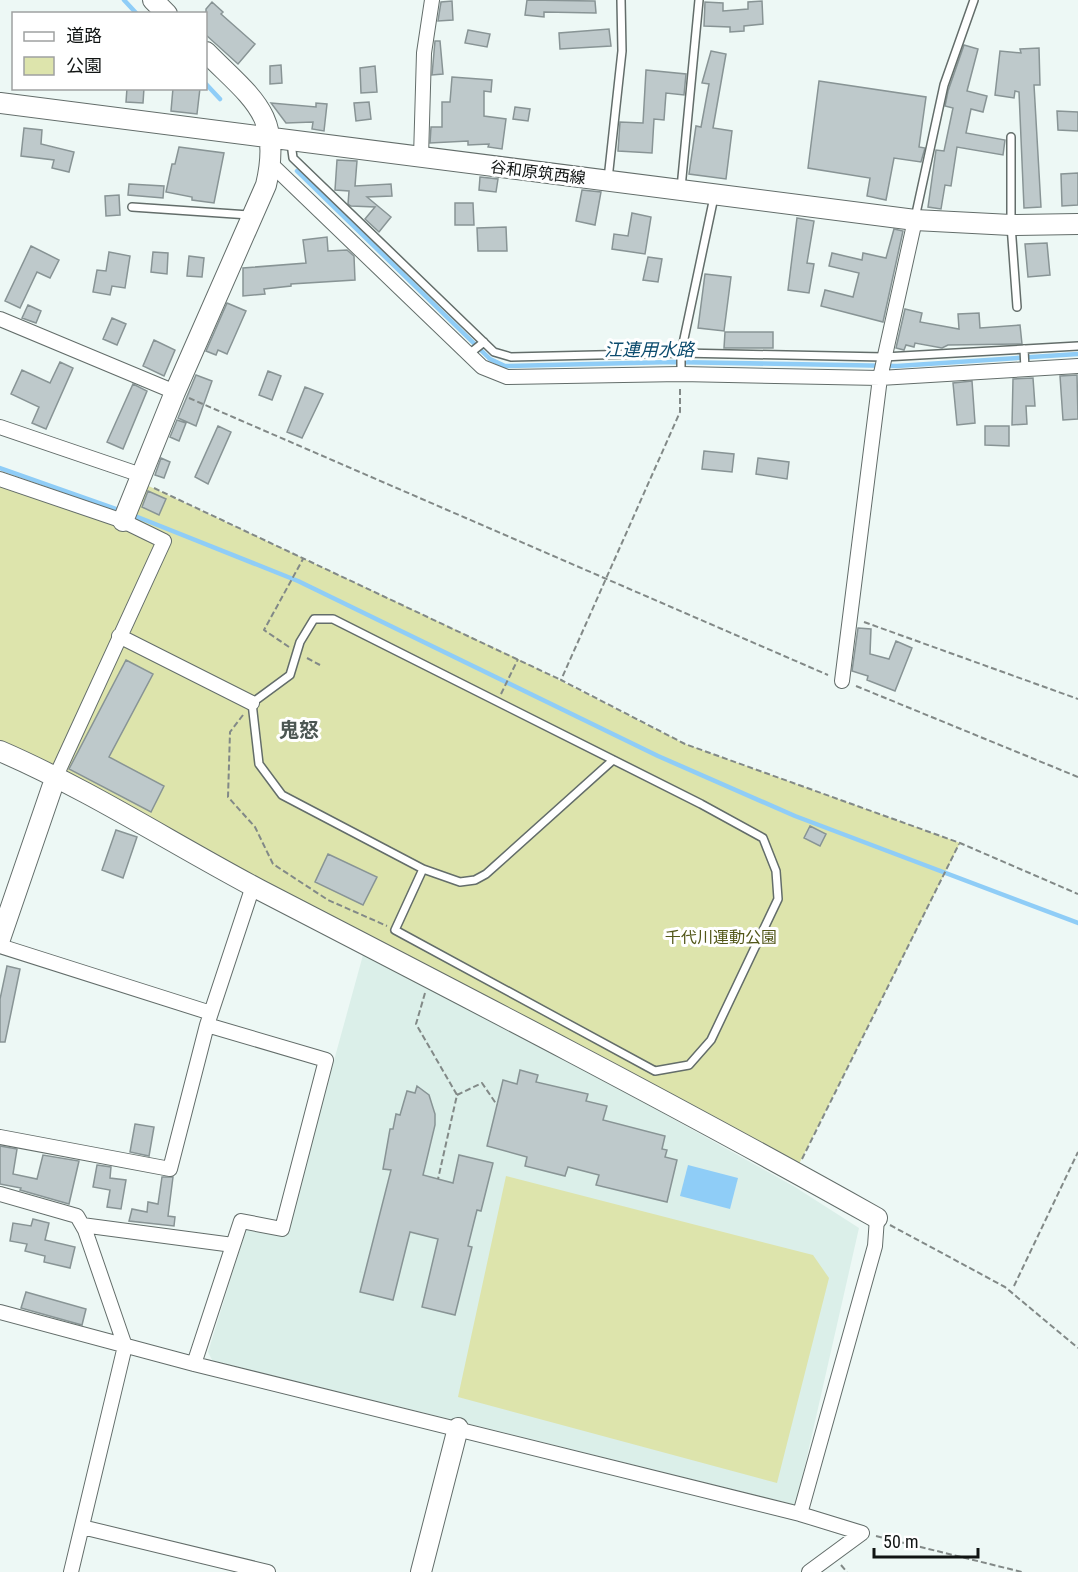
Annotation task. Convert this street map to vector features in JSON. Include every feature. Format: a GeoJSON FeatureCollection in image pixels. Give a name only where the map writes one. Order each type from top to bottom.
{"type":"FeatureCollection","features":[{"type":"Feature","properties":{"kind":"street"},"geometry":{"type":"LineString","coordinates":[[153,0],[165,12]]}},
{"type":"Feature","properties":{"kind":"street"},"geometry":{"type":"LineString","coordinates":[[421,157],[424,53],[432,0]]}},
{"type":"Feature","properties":{"kind":"street"},"geometry":{"type":"LineString","coordinates":[[123,521],[175,392],[266,185],[281,139],[257,103],[207,53]]}},
{"type":"Feature","properties":{"kind":"street","name":"谷和原筑西線"},"geometry":{"type":"LineString","coordinates":[[0,103],[915,220],[1011,225],[1078,224]]}},
{"type":"Feature","properties":{"kind":"street"},"geometry":{"type":"LineString","coordinates":[[272,164],[472,352],[482,367],[507,377],[681,374],[880,378],[1078,366]]}},
{"type":"Feature","properties":{"kind":"street"},"geometry":{"type":"LineString","coordinates":[[842,681],[880,378],[915,220]]}},
{"type":"Feature","properties":{"kind":"street"},"geometry":{"type":"LineString","coordinates":[[0,319],[175,392]]}},
{"type":"Feature","properties":{"kind":"street"},"geometry":{"type":"LineString","coordinates":[[0,427],[140,478]]}},
{"type":"Feature","properties":{"kind":"street"},"geometry":{"type":"LineString","coordinates":[[0,479],[123,521],[164,541],[56,776],[0,939]]}},
{"type":"Feature","properties":{"kind":"street"},"geometry":{"type":"LineString","coordinates":[[119,636],[252,703]]}},
{"type":"Feature","properties":{"kind":"street"},"geometry":{"type":"LineString","coordinates":[[0,751],[56,776],[253,886],[589,1059],[877,1218],[875,1246],[800,1514]]}},
{"type":"Feature","properties":{"kind":"street"},"geometry":{"type":"LineString","coordinates":[[0,1137],[170,1169],[209,1019],[253,886]]}},
{"type":"Feature","properties":{"kind":"street"},"geometry":{"type":"LineString","coordinates":[[0,946],[326,1060],[282,1229],[241,1221],[194,1364]]}},
{"type":"Feature","properties":{"kind":"street"},"geometry":{"type":"LineString","coordinates":[[0,1194],[77,1216],[125,1346],[70,1572]]}},
{"type":"Feature","properties":{"kind":"street"},"geometry":{"type":"LineString","coordinates":[[82,1226],[233,1245]]}},
{"type":"Feature","properties":{"kind":"street"},"geometry":{"type":"LineString","coordinates":[[0,1312],[194,1364],[800,1514],[862,1533]]}},
{"type":"Feature","properties":{"kind":"street"},"geometry":{"type":"LineString","coordinates":[[421,1572],[458,1428]]}},
{"type":"Feature","properties":{"kind":"street"},"geometry":{"type":"LineString","coordinates":[[82,1527],[268,1572]]}},
{"type":"Feature","properties":{"kind":"street"},"geometry":{"type":"LineString","coordinates":[[809,1572],[862,1533]]}},
{"type":"Feature","properties":{"kind":"lane"},"geometry":{"type":"LineString","coordinates":[[608,181],[622,51],[621,0]]}},
{"type":"Feature","properties":{"kind":"lane"},"geometry":{"type":"LineString","coordinates":[[681,190],[699,0]]}},
{"type":"Feature","properties":{"kind":"lane"},"geometry":{"type":"LineString","coordinates":[[915,220],[944,85],[974,0]]}},
{"type":"Feature","properties":{"kind":"lane"},"geometry":{"type":"LineString","coordinates":[[1011,137],[1011,225],[1017,307]]}},
{"type":"Feature","properties":{"kind":"lane"},"geometry":{"type":"LineString","coordinates":[[281,139],[292,158],[483,342],[494,352],[511,357],[681,353],[884,357],[1078,346]]}},
{"type":"Feature","properties":{"kind":"lane"},"geometry":{"type":"LineString","coordinates":[[681,374],[681,353],[714,194]]}},
{"type":"Feature","properties":{"kind":"lane"},"geometry":{"type":"LineString","coordinates":[[132,207],[253,215]]}},
{"type":"Feature","properties":{"kind":"lane"},"geometry":{"type":"LineString","coordinates":[[472,352],[483,342]]}},
{"type":"Feature","properties":{"kind":"lane"},"geometry":{"type":"LineString","coordinates":[[1024,349],[1025,369]]}},
{"type":"Feature","properties":{"kind":"lane"},"geometry":{"type":"LineString","coordinates":[[423,869],[395,930],[655,1071],[688,1065],[711,1040],[777,899],[776,871],[763,838],[613,759],[333,619],[314,619],[297,653],[290,675],[252,703],[259,764],[282,795],[423,869],[460,882],[480,877],[613,759]]}},
{"type":"Feature","properties":{"kind":"path"},"geometry":{"type":"LineString","coordinates":[[561,680],[680,412],[681,374]]}},
{"type":"Feature","properties":{"kind":"path"},"geometry":{"type":"LineString","coordinates":[[175,392],[606,576],[842,681],[1078,777]]}},
{"type":"Feature","properties":{"kind":"path"},"geometry":{"type":"LineString","coordinates":[[140,478],[518,659],[685,744],[960,843],[1078,894]]}},
{"type":"Feature","properties":{"kind":"path"},"geometry":{"type":"LineString","coordinates":[[303,558],[264,630],[297,653],[320,665]]}},
{"type":"Feature","properties":{"kind":"path"},"geometry":{"type":"LineString","coordinates":[[850,617],[1078,699]]}},
{"type":"Feature","properties":{"kind":"path"},"geometry":{"type":"LineString","coordinates":[[497,702],[518,659]]}},
{"type":"Feature","properties":{"kind":"path"},"geometry":{"type":"LineString","coordinates":[[252,703],[231,732],[228,798],[255,828],[273,864],[327,900],[395,930]]}},
{"type":"Feature","properties":{"kind":"path"},"geometry":{"type":"LineString","coordinates":[[795,1172],[960,843]]}},
{"type":"Feature","properties":{"kind":"path"},"geometry":{"type":"LineString","coordinates":[[428,985],[416,1024],[457,1095],[438,1179]]}},
{"type":"Feature","properties":{"kind":"path"},"geometry":{"type":"LineString","coordinates":[[457,1095],[482,1083],[497,1105]]}},
{"type":"Feature","properties":{"kind":"path"},"geometry":{"type":"LineString","coordinates":[[1014,1286],[1078,1152]]}},
{"type":"Feature","properties":{"kind":"path"},"geometry":{"type":"LineString","coordinates":[[877,1218],[1005,1287],[1078,1347]]}},
{"type":"Feature","properties":{"kind":"path"},"geometry":{"type":"LineString","coordinates":[[862,1533],[1022,1572]]}},
{"type":"Feature","properties":{"kind":"shaded area"},"geometry":{"type":"Polygon","coordinates":[[[363,955],[582,1068],[795,1187],[859,1228],[796,1505],[212,1360],[208,1352],[247,1226],[286,1235],[363,955]]]}},
{"type":"Feature","properties":{"kind":"green space","name":"千代川運動公園"},"geometry":{"type":"Polygon","coordinates":[[[0,480],[122,521],[138,481],[518,659],[685,744],[960,843],[795,1172],[0,752],[0,480]]]}},
{"type":"Feature","properties":{"kind":"green space"},"geometry":{"type":"Polygon","coordinates":[[[506,1176],[813,1255],[829,1278],[777,1483],[458,1397],[506,1176]]]}},
{"type":"Feature","properties":{"kind":"water"},"geometry":{"type":"Polygon","coordinates":[[[688,1165],[738,1178],[730,1209],[680,1196],[688,1165]]]}},
{"type":"Feature","properties":{"kind":"building"},"geometry":{"type":"Polygon","coordinates":[[[527,0],[595,1],[596,13],[544,12],[544,17],[525,15],[527,0]]]}},
{"type":"Feature","properties":{"kind":"building"},"geometry":{"type":"Polygon","coordinates":[[[452,1],[453,20],[438,21],[441,2],[452,1]]]}},
{"type":"Feature","properties":{"kind":"building"},"geometry":{"type":"Polygon","coordinates":[[[762,1],[763,24],[744,26],[744,31],[730,32],[730,27],[704,26],[705,2],[723,3],[723,11],[748,9],[748,2],[762,1]]]}},
{"type":"Feature","properties":{"kind":"building"},"geometry":{"type":"Polygon","coordinates":[[[212,2],[223,12],[221,14],[255,44],[238,64],[207,36],[206,9],[212,2]]]}},
{"type":"Feature","properties":{"kind":"building"},"geometry":{"type":"Polygon","coordinates":[[[609,29],[611,46],[560,49],[559,33],[609,29]]]}},
{"type":"Feature","properties":{"kind":"building"},"geometry":{"type":"Polygon","coordinates":[[[468,30],[490,34],[487,47],[465,43],[468,30]]]}},
{"type":"Feature","properties":{"kind":"building"},"geometry":{"type":"Polygon","coordinates":[[[435,41],[440,41],[443,74],[432,75],[435,41]]]}},
{"type":"Feature","properties":{"kind":"building"},"geometry":{"type":"Polygon","coordinates":[[[964,45],[978,49],[967,91],[987,96],[983,112],[971,109],[966,133],[1005,140],[1003,155],[957,147],[951,186],[945,185],[941,209],[928,207],[936,150],[944,151],[953,108],[945,106],[948,91],[964,45]]]}},
{"type":"Feature","properties":{"kind":"building"},"geometry":{"type":"Polygon","coordinates":[[[1039,48],[1040,85],[1034,85],[1041,207],[1024,208],[1019,92],[1015,91],[1014,98],[995,95],[1000,51],[1021,53],[1020,49],[1039,48]]]}},
{"type":"Feature","properties":{"kind":"building"},"geometry":{"type":"Polygon","coordinates":[[[711,51],[726,54],[713,128],[732,131],[726,179],[689,174],[696,126],[701,127],[709,84],[702,83],[711,51]]]}},
{"type":"Feature","properties":{"kind":"building"},"geometry":{"type":"Polygon","coordinates":[[[281,65],[282,83],[270,84],[270,66],[281,65]]]}},
{"type":"Feature","properties":{"kind":"building"},"geometry":{"type":"Polygon","coordinates":[[[375,66],[377,92],[361,93],[360,68],[375,66]]]}},
{"type":"Feature","properties":{"kind":"building"},"geometry":{"type":"Polygon","coordinates":[[[646,70],[686,74],[684,95],[666,93],[664,120],[654,119],[652,153],[618,151],[620,122],[643,123],[646,70]]]}},
{"type":"Feature","properties":{"kind":"building"},"geometry":{"type":"Polygon","coordinates":[[[452,77],[492,80],[491,92],[484,91],[484,116],[506,119],[502,149],[488,147],[489,144],[468,145],[468,141],[430,143],[431,127],[442,127],[442,102],[450,102],[452,77]]]}},
{"type":"Feature","properties":{"kind":"building"},"geometry":{"type":"Polygon","coordinates":[[[819,81],[926,97],[919,147],[925,148],[921,162],[894,158],[886,200],[867,196],[870,178],[808,168],[819,81]]]}},
{"type":"Feature","properties":{"kind":"building"},"geometry":{"type":"Polygon","coordinates":[[[127,90],[144,90],[143,103],[126,102],[127,90]]]}},
{"type":"Feature","properties":{"kind":"building"},"geometry":{"type":"Polygon","coordinates":[[[173,90],[200,90],[197,114],[171,111],[173,90]]]}},
{"type":"Feature","properties":{"kind":"building"},"geometry":{"type":"Polygon","coordinates":[[[369,102],[371,119],[356,121],[354,103],[369,102]]]}},
{"type":"Feature","properties":{"kind":"building"},"geometry":{"type":"Polygon","coordinates":[[[271,103],[316,107],[316,103],[327,104],[324,131],[312,129],[313,122],[286,123],[271,103]]]}},
{"type":"Feature","properties":{"kind":"building"},"geometry":{"type":"Polygon","coordinates":[[[515,107],[530,109],[528,121],[513,119],[515,107]]]}},
{"type":"Feature","properties":{"kind":"building"},"geometry":{"type":"Polygon","coordinates":[[[1057,111],[1078,112],[1078,131],[1058,130],[1057,111]]]}},
{"type":"Feature","properties":{"kind":"building"},"geometry":{"type":"Polygon","coordinates":[[[24,128],[42,130],[41,144],[74,152],[69,172],[52,168],[54,160],[21,156],[24,128]]]}},
{"type":"Feature","properties":{"kind":"building"},"geometry":{"type":"Polygon","coordinates":[[[179,147],[224,153],[214,203],[192,200],[192,197],[166,192],[172,164],[175,164],[179,147]]]}},
{"type":"Feature","properties":{"kind":"building"},"geometry":{"type":"Polygon","coordinates":[[[337,160],[357,161],[355,186],[391,184],[392,196],[367,197],[391,217],[379,232],[365,219],[375,207],[351,206],[348,204],[349,191],[335,190],[337,160]]]}},
{"type":"Feature","properties":{"kind":"building"},"geometry":{"type":"Polygon","coordinates":[[[1078,173],[1078,205],[1062,206],[1061,174],[1078,173]]]}},
{"type":"Feature","properties":{"kind":"building"},"geometry":{"type":"Polygon","coordinates":[[[480,177],[498,179],[496,192],[479,190],[480,177]]]}},
{"type":"Feature","properties":{"kind":"building"},"geometry":{"type":"Polygon","coordinates":[[[129,184],[164,186],[163,198],[128,195],[129,184]]]}},
{"type":"Feature","properties":{"kind":"building"},"geometry":{"type":"Polygon","coordinates":[[[582,190],[601,192],[595,225],[576,221],[582,190]]]}},
{"type":"Feature","properties":{"kind":"building"},"geometry":{"type":"Polygon","coordinates":[[[119,195],[120,215],[106,216],[105,196],[119,195]]]}},
{"type":"Feature","properties":{"kind":"building"},"geometry":{"type":"Polygon","coordinates":[[[455,203],[473,203],[474,225],[455,225],[455,203]]]}},
{"type":"Feature","properties":{"kind":"building"},"geometry":{"type":"Polygon","coordinates":[[[632,213],[651,217],[645,254],[612,249],[614,234],[628,236],[632,213]]]}},
{"type":"Feature","properties":{"kind":"building"},"geometry":{"type":"Polygon","coordinates":[[[797,218],[814,221],[807,263],[814,264],[809,293],[788,290],[797,218]]]}},
{"type":"Feature","properties":{"kind":"building"},"geometry":{"type":"Polygon","coordinates":[[[506,227],[507,251],[478,251],[477,228],[506,227]]]}},
{"type":"Feature","properties":{"kind":"building"},"geometry":{"type":"Polygon","coordinates":[[[894,229],[903,231],[883,322],[821,306],[825,290],[853,297],[859,273],[829,266],[832,253],[862,260],[863,253],[886,258],[894,229]]]}},
{"type":"Feature","properties":{"kind":"building"},"geometry":{"type":"Polygon","coordinates":[[[327,237],[328,251],[347,250],[354,256],[355,280],[291,284],[291,286],[264,289],[265,294],[243,296],[243,268],[306,263],[303,240],[327,237]]]}},
{"type":"Feature","properties":{"kind":"building"},"geometry":{"type":"Polygon","coordinates":[[[1047,243],[1050,275],[1028,277],[1025,244],[1047,243]]]}},
{"type":"Feature","properties":{"kind":"building"},"geometry":{"type":"Polygon","coordinates":[[[31,246],[59,260],[50,278],[37,272],[20,308],[5,301],[31,246]]]}},
{"type":"Feature","properties":{"kind":"building"},"geometry":{"type":"Polygon","coordinates":[[[109,252],[130,256],[125,288],[112,286],[110,295],[93,292],[97,270],[106,271],[109,252]]]}},
{"type":"Feature","properties":{"kind":"building"},"geometry":{"type":"Polygon","coordinates":[[[153,252],[168,253],[167,274],[151,272],[153,252]]]}},
{"type":"Feature","properties":{"kind":"building"},"geometry":{"type":"Polygon","coordinates":[[[189,256],[204,258],[202,277],[187,276],[189,256]]]}},
{"type":"Feature","properties":{"kind":"building"},"geometry":{"type":"Polygon","coordinates":[[[648,257],[662,259],[658,282],[643,280],[648,257]]]}},
{"type":"Feature","properties":{"kind":"building"},"geometry":{"type":"Polygon","coordinates":[[[705,274],[731,277],[724,331],[698,328],[705,274]]]}},
{"type":"Feature","properties":{"kind":"building"},"geometry":{"type":"Polygon","coordinates":[[[227,303],[246,311],[227,354],[218,350],[216,355],[206,351],[227,303]]]}},
{"type":"Feature","properties":{"kind":"building"},"geometry":{"type":"Polygon","coordinates":[[[28,305],[41,311],[36,323],[22,318],[28,305]]]}},
{"type":"Feature","properties":{"kind":"building"},"geometry":{"type":"Polygon","coordinates":[[[905,309],[922,313],[920,322],[959,329],[958,314],[979,313],[980,328],[1020,325],[1022,344],[948,345],[942,348],[915,343],[914,347],[906,345],[904,350],[896,348],[905,309]]]}},
{"type":"Feature","properties":{"kind":"building"},"geometry":{"type":"Polygon","coordinates":[[[112,318],[126,324],[117,345],[103,339],[112,318]]]}},
{"type":"Feature","properties":{"kind":"building"},"geometry":{"type":"Polygon","coordinates":[[[725,332],[773,332],[773,348],[724,348],[725,332]]]}},
{"type":"Feature","properties":{"kind":"building"},"geometry":{"type":"Polygon","coordinates":[[[154,340],[175,350],[164,376],[143,366],[154,340]]]}},
{"type":"Feature","properties":{"kind":"building"},"geometry":{"type":"Polygon","coordinates":[[[60,362],[73,368],[46,429],[32,423],[39,407],[11,394],[22,370],[50,383],[60,362]]]}},
{"type":"Feature","properties":{"kind":"building"},"geometry":{"type":"Polygon","coordinates":[[[268,371],[281,376],[272,400],[259,395],[268,371]]]}},
{"type":"Feature","properties":{"kind":"building"},"geometry":{"type":"Polygon","coordinates":[[[196,375],[212,381],[196,426],[178,418],[196,375]]]}},
{"type":"Feature","properties":{"kind":"building"},"geometry":{"type":"Polygon","coordinates":[[[1077,375],[1078,419],[1063,420],[1060,376],[1077,375]]]}},
{"type":"Feature","properties":{"kind":"building"},"geometry":{"type":"Polygon","coordinates":[[[1033,378],[1035,406],[1026,406],[1027,424],[1012,425],[1013,379],[1033,378]]]}},
{"type":"Feature","properties":{"kind":"building"},"geometry":{"type":"Polygon","coordinates":[[[972,381],[975,423],[957,425],[953,383],[972,381]]]}},
{"type":"Feature","properties":{"kind":"building"},"geometry":{"type":"Polygon","coordinates":[[[133,384],[147,391],[123,449],[107,442],[133,384]]]}},
{"type":"Feature","properties":{"kind":"building"},"geometry":{"type":"Polygon","coordinates":[[[305,387],[323,394],[302,438],[287,432],[305,387]]]}},
{"type":"Feature","properties":{"kind":"building"},"geometry":{"type":"Polygon","coordinates":[[[177,420],[186,423],[179,441],[170,437],[177,420]]]}},
{"type":"Feature","properties":{"kind":"building"},"geometry":{"type":"Polygon","coordinates":[[[218,426],[231,432],[208,484],[195,477],[218,426]]]}},
{"type":"Feature","properties":{"kind":"building"},"geometry":{"type":"Polygon","coordinates":[[[985,426],[1009,426],[1009,446],[985,445],[985,426]]]}},
{"type":"Feature","properties":{"kind":"building"},"geometry":{"type":"Polygon","coordinates":[[[704,451],[734,454],[732,472],[702,469],[704,451]]]}},
{"type":"Feature","properties":{"kind":"building"},"geometry":{"type":"Polygon","coordinates":[[[161,458],[170,462],[164,478],[155,475],[161,458]]]}},
{"type":"Feature","properties":{"kind":"building"},"geometry":{"type":"Polygon","coordinates":[[[758,458],[789,462],[787,479],[756,474],[758,458]]]}},
{"type":"Feature","properties":{"kind":"building"},"geometry":{"type":"Polygon","coordinates":[[[148,491],[166,499],[159,515],[142,507],[148,491]]]}},
{"type":"Feature","properties":{"kind":"building"},"geometry":{"type":"Polygon","coordinates":[[[858,628],[871,629],[870,654],[889,659],[896,641],[912,648],[895,691],[867,680],[868,676],[852,671],[858,628]]]}},
{"type":"Feature","properties":{"kind":"building"},"geometry":{"type":"Polygon","coordinates":[[[126,660],[153,674],[109,757],[164,786],[151,812],[69,769],[126,660]]]}},
{"type":"Feature","properties":{"kind":"building"},"geometry":{"type":"Polygon","coordinates":[[[810,826],[826,834],[820,846],[804,838],[810,826]]]}},
{"type":"Feature","properties":{"kind":"building"},"geometry":{"type":"Polygon","coordinates":[[[116,830],[137,837],[123,878],[102,870],[116,830]]]}},
{"type":"Feature","properties":{"kind":"building"},"geometry":{"type":"Polygon","coordinates":[[[328,854],[377,877],[363,905],[315,882],[328,854]]]}},
{"type":"Feature","properties":{"kind":"building"},"geometry":{"type":"Polygon","coordinates":[[[7,966],[20,969],[5,1042],[0,1042],[0,999],[7,966]]]}},
{"type":"Feature","properties":{"kind":"building"},"geometry":{"type":"Polygon","coordinates":[[[520,1070],[538,1075],[536,1082],[588,1094],[586,1101],[607,1106],[603,1120],[665,1136],[662,1149],[667,1150],[665,1157],[677,1160],[667,1202],[596,1185],[599,1175],[568,1167],[565,1176],[525,1166],[527,1157],[487,1146],[503,1080],[517,1084],[520,1070]]]}},
{"type":"Feature","properties":{"kind":"building"},"geometry":{"type":"Polygon","coordinates":[[[417,1086],[429,1095],[435,1114],[435,1125],[423,1175],[453,1183],[459,1155],[493,1163],[481,1211],[477,1210],[468,1246],[472,1247],[455,1315],[422,1307],[438,1239],[410,1232],[393,1300],[360,1292],[391,1170],[383,1169],[390,1129],[393,1129],[396,1114],[400,1115],[407,1091],[415,1093],[417,1086]]]}},
{"type":"Feature","properties":{"kind":"building"},"geometry":{"type":"Polygon","coordinates":[[[135,1124],[154,1127],[149,1156],[130,1152],[135,1124]]]}},
{"type":"Feature","properties":{"kind":"building"},"geometry":{"type":"Polygon","coordinates":[[[0,1146],[17,1149],[13,1174],[37,1179],[43,1155],[79,1161],[69,1204],[20,1190],[21,1188],[0,1184],[0,1146]]]}},
{"type":"Feature","properties":{"kind":"building"},"geometry":{"type":"Polygon","coordinates":[[[97,1165],[111,1167],[110,1178],[126,1180],[121,1209],[107,1207],[110,1190],[93,1187],[97,1165]]]}},
{"type":"Feature","properties":{"kind":"building"},"geometry":{"type":"Polygon","coordinates":[[[162,1177],[173,1177],[168,1216],[175,1217],[174,1226],[129,1221],[132,1209],[147,1212],[148,1202],[158,1204],[162,1177]]]}},
{"type":"Feature","properties":{"kind":"building"},"geometry":{"type":"Polygon","coordinates":[[[33,1219],[49,1223],[45,1240],[75,1247],[70,1268],[44,1262],[45,1256],[25,1251],[27,1244],[10,1241],[13,1223],[31,1226],[33,1219]]]}},
{"type":"Feature","properties":{"kind":"building"},"geometry":{"type":"Polygon","coordinates":[[[26,1292],[86,1309],[82,1325],[21,1308],[26,1292]]]}},
{"type":"Feature","properties":{"kind":"waterway","name":"江連用水路"},"geometry":{"type":"LineString","coordinates":[[124,0],[135,12]]}},
{"type":"Feature","properties":{"kind":"waterway","name":"江連用水路"},"geometry":{"type":"LineString","coordinates":[[207,85],[220,99]]}},
{"type":"Feature","properties":{"kind":"waterway","name":"江連用水路"},"geometry":{"type":"LineString","coordinates":[[297,171],[490,359],[505,366],[673,362],[897,366],[1078,354]]}},
{"type":"Feature","properties":{"kind":"waterway"},"geometry":{"type":"LineString","coordinates":[[0,468],[122,511]]}},
{"type":"Feature","properties":{"kind":"waterway"},"geometry":{"type":"LineString","coordinates":[[130,514],[298,581],[658,756],[795,816],[1078,923]]}},
{"type":"Feature","properties":{"kind":"district","name":"鬼怒"},"geometry":{"type":"Point","coordinates":[299,730]}}]}
